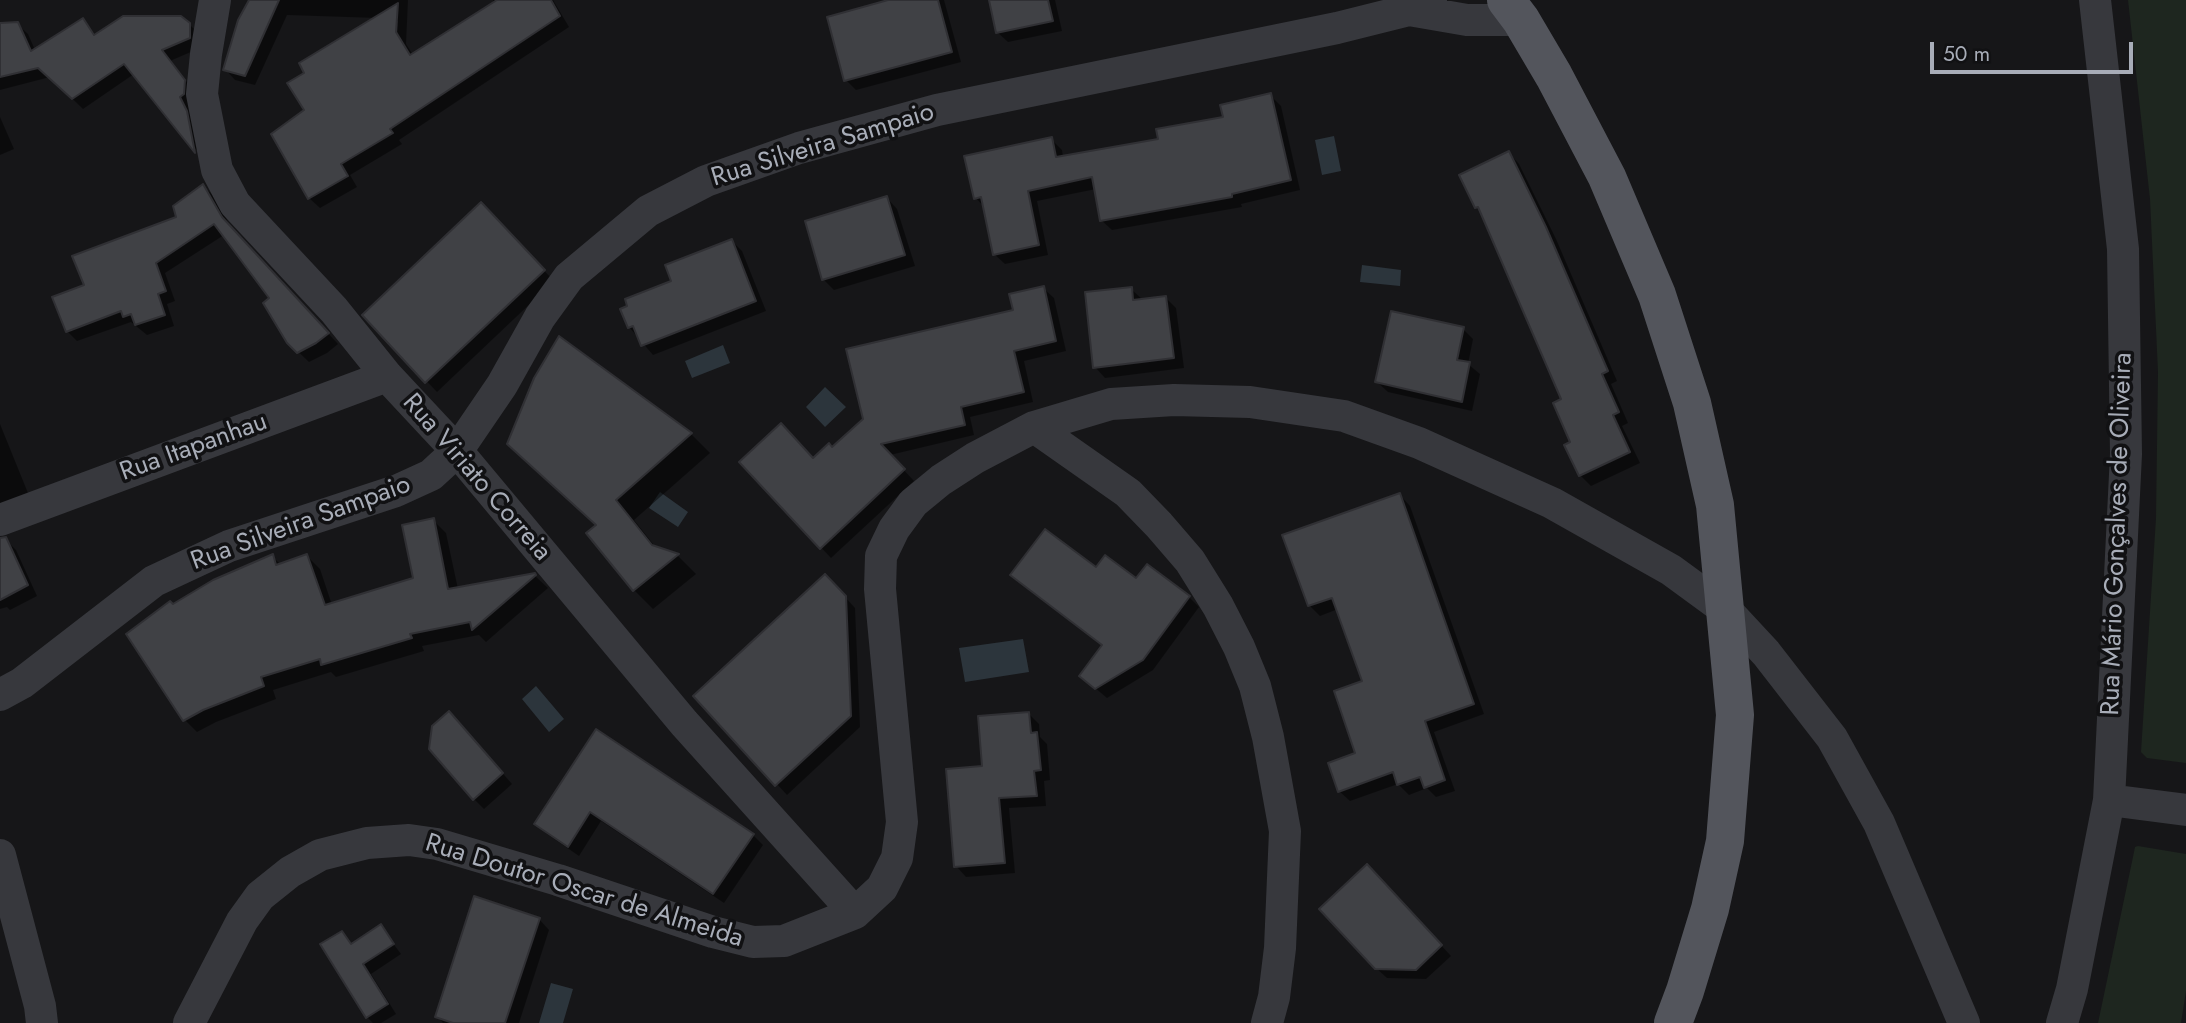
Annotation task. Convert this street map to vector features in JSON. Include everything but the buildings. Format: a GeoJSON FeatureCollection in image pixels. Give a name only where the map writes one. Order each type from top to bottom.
{"type":"FeatureCollection","features":[{"type":"Feature","properties":{"kind":"main road"},"geometry":{"type":"LineString","coordinates":[[1513,10],[1554,76],[1606,177],[1657,295],[1692,404],[1712,493],[1727,611],[1735,715],[1725,841],[1710,909],[1673,1023]]}},
{"type":"Feature","properties":{"kind":"street","name":"Rua Viriato Correia"},"geometry":{"type":"LineString","coordinates":[[215,0],[205,54],[202,94],[217,170],[225,188],[247,218],[334,310],[387,376],[457,451],[684,723],[855,913]]}},
{"type":"Feature","properties":{"kind":"street","name":"Rua Mário Gonçalves de Oliveira"},"geometry":{"type":"LineString","coordinates":[[2062,1023],[2072,989],[2109,800],[2126,440],[2123,249],[2095,0]]}},
{"type":"Feature","properties":{"kind":"street","name":"Rua Silveira Sampaio"},"geometry":{"type":"LineString","coordinates":[[0,695],[22,683],[154,581],[229,546],[396,491],[431,475],[457,451],[502,385],[540,317],[569,277],[648,211],[706,181],[799,148],[937,110],[1337,28],[1420,5],[1467,19],[1513,10]]}},
{"type":"Feature","properties":{"kind":"street","name":"Rua Itapanhau"},"geometry":{"type":"LineString","coordinates":[[0,520],[387,376]]}},
{"type":"Feature","properties":{"kind":"street","name":"Rua Doutor Oscar de Almeida"},"geometry":{"type":"LineString","coordinates":[[189,1023],[242,921],[260,896],[290,872],[320,855],[367,843],[409,840],[437,844],[558,880],[713,932],[753,942],[784,942],[855,913],[882,888],[897,858],[902,822],[880,589],[881,556],[894,529],[913,503],[941,480],[975,458],[1034,427],[1111,404],[1174,400],[1250,402],[1344,416],[1419,443],[1552,503],[1671,570],[1727,611],[1766,653],[1832,738],[1879,823],[1964,1023]]}},
{"type":"Feature","properties":{"kind":"street"},"geometry":{"type":"LineString","coordinates":[[1034,427],[1128,493],[1174,543],[1218,606],[1255,686],[1279,785],[1285,831],[1280,948],[1267,1023]]}},
{"type":"Feature","properties":{"kind":"street"},"geometry":{"type":"LineString","coordinates":[[2109,800],[2186,810]]}},
{"type":"Feature","properties":{"kind":"street"},"geometry":{"type":"LineString","coordinates":[[0,855],[40,1006],[42,1023]]}},
{"type":"Feature","properties":{"kind":"shaded area"},"geometry":{"type":"Polygon","coordinates":[[[2128,0],[2186,0],[2186,763],[2147,758],[2141,752],[2156,518],[2158,372],[2150,199],[2128,0]]]}},
{"type":"Feature","properties":{"kind":"shaded area"},"geometry":{"type":"Polygon","coordinates":[[[1334,136],[1341,171],[1322,175],[1315,140],[1334,136]]]}},
{"type":"Feature","properties":{"kind":"shaded area"},"geometry":{"type":"Polygon","coordinates":[[[1362,265],[1401,270],[1400,286],[1360,282],[1362,265]]]}},
{"type":"Feature","properties":{"kind":"shaded area"},"geometry":{"type":"Polygon","coordinates":[[[723,345],[730,363],[692,378],[685,361],[723,345]]]}},
{"type":"Feature","properties":{"kind":"shaded area"},"geometry":{"type":"Polygon","coordinates":[[[825,387],[846,407],[825,427],[806,407],[825,387]]]}},
{"type":"Feature","properties":{"kind":"shaded area"},"geometry":{"type":"Polygon","coordinates":[[[660,492],[688,512],[678,527],[649,508],[660,492]]]}},
{"type":"Feature","properties":{"kind":"shaded area"},"geometry":{"type":"Polygon","coordinates":[[[1023,639],[1029,672],[965,682],[959,648],[1023,639]]]}},
{"type":"Feature","properties":{"kind":"shaded area"},"geometry":{"type":"Polygon","coordinates":[[[536,686],[564,719],[549,732],[522,699],[536,686]]]}},
{"type":"Feature","properties":{"kind":"shaded area"},"geometry":{"type":"Polygon","coordinates":[[[2135,847],[2186,854],[2186,991],[2181,1023],[2098,1023],[2135,847]]]}},
{"type":"Feature","properties":{"kind":"shaded area"},"geometry":{"type":"Polygon","coordinates":[[[551,983],[573,989],[563,1023],[539,1023],[551,983]]]}}]}
